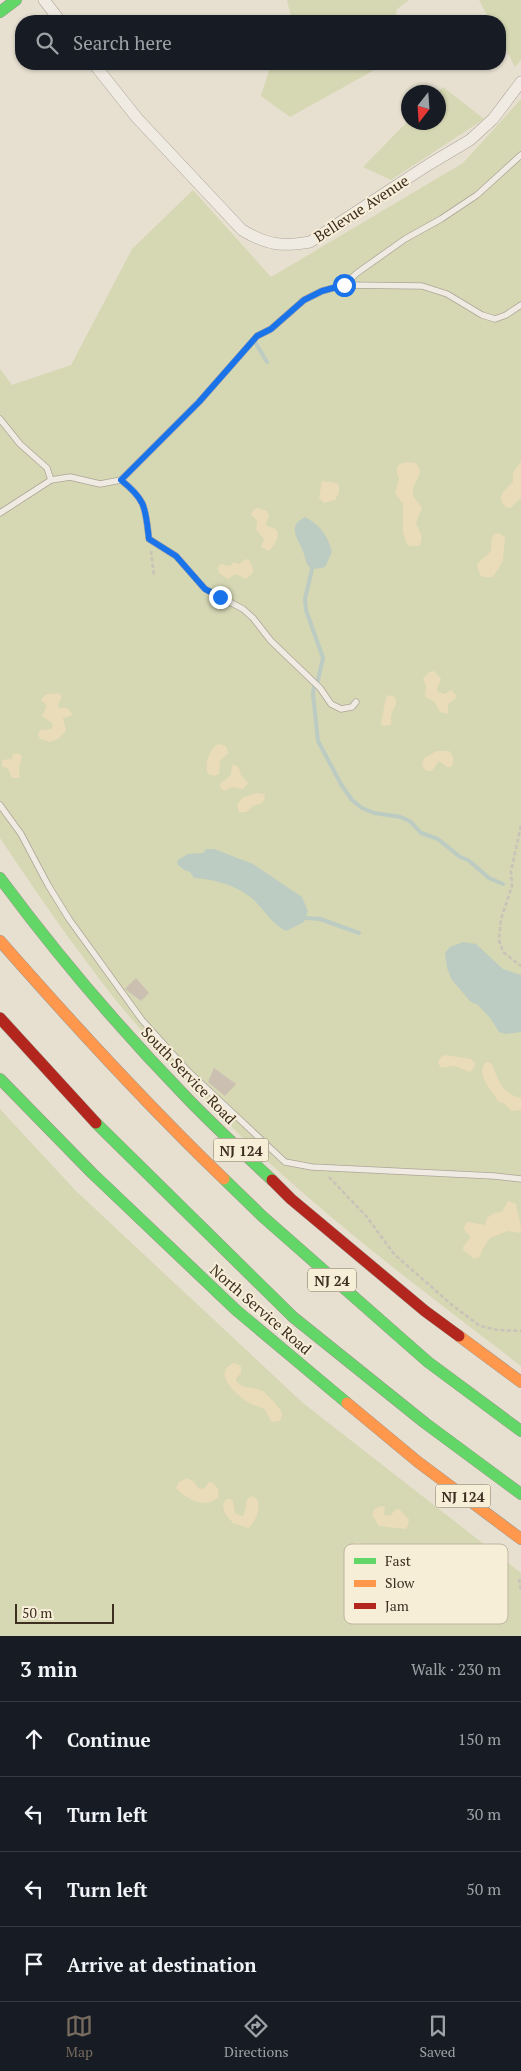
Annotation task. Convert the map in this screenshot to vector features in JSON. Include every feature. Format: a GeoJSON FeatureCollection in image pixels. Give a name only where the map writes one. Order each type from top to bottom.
{"type":"FeatureCollection","features":[{"type":"Feature","properties":{"kind":"main road"},"geometry":{"type":"LineString","coordinates":[[0,12],[16,0]]}},
{"type":"Feature","properties":{"kind":"main road","name":"South Service Road"},"geometry":{"type":"LineString","coordinates":[[0,878],[37,928],[102,1006],[187,1098],[291,1200],[425,1311],[521,1382]]}},
{"type":"Feature","properties":{"kind":"main road"},"geometry":{"type":"LineString","coordinates":[[0,928],[3,944]]}},
{"type":"Feature","properties":{"kind":"main road","name":"NJ 24"},"geometry":{"type":"LineString","coordinates":[[3,944],[62,1012],[152,1108],[262,1216],[428,1362],[520,1430]]}},
{"type":"Feature","properties":{"kind":"main road"},"geometry":{"type":"LineString","coordinates":[[0,1018],[86,1112],[154,1182]]}},
{"type":"Feature","properties":{"kind":"main road"},"geometry":{"type":"LineString","coordinates":[[29,1067],[154,1182],[293,1317],[425,1423],[519,1494]]}},
{"type":"Feature","properties":{"kind":"main road","name":"North Service Road"},"geometry":{"type":"LineString","coordinates":[[0,1079],[92,1173],[236,1310],[418,1462],[521,1540]]}},
{"type":"Feature","properties":{"kind":"street"},"geometry":{"type":"LineString","coordinates":[[44,0],[55,15]]}},
{"type":"Feature","properties":{"kind":"street","name":"Bellevue Avenue"},"geometry":{"type":"LineString","coordinates":[[99,70],[138,118],[242,230],[261,242],[288,246],[310,242],[470,140],[493,119],[521,82]]}},
{"type":"Feature","properties":{"kind":"lane"},"geometry":{"type":"LineString","coordinates":[[344,285],[357,273],[405,239],[476,195],[521,155]]}},
{"type":"Feature","properties":{"kind":"lane"},"geometry":{"type":"LineString","coordinates":[[0,513],[51,480],[70,477],[100,484],[121,480],[199,402],[257,336],[271,329],[304,300],[322,291],[344,285],[422,286],[447,294],[482,315],[495,319],[506,315],[521,305]]}},
{"type":"Feature","properties":{"kind":"lane"},"geometry":{"type":"LineString","coordinates":[[0,419],[20,444],[47,468],[51,480]]}},
{"type":"Feature","properties":{"kind":"lane"},"geometry":{"type":"LineString","coordinates":[[121,480],[135,491],[146,508],[150,540],[176,556],[205,589],[248,614],[271,641],[320,688],[331,704],[341,709],[352,707],[356,702]]}},
{"type":"Feature","properties":{"kind":"lane"},"geometry":{"type":"LineString","coordinates":[[0,805],[21,834],[48,885],[69,919],[142,1020],[188,1071],[285,1162],[321,1168],[494,1176],[521,1179]]}},
{"type":"Feature","properties":{"kind":"path"},"geometry":{"type":"LineString","coordinates":[[150,540],[154,576]]}},
{"type":"Feature","properties":{"kind":"path"},"geometry":{"type":"LineString","coordinates":[[521,826],[511,871],[512,886],[501,919],[499,940],[503,952],[521,966]]}},
{"type":"Feature","properties":{"kind":"path"},"geometry":{"type":"LineString","coordinates":[[321,1168],[372,1223],[394,1254],[452,1305],[480,1326],[498,1330],[521,1331]]}},
{"type":"Feature","properties":{"kind":"path"},"geometry":{"type":"LineString","coordinates":[[519,1579],[521,1590]]}},
{"type":"Feature","properties":{"kind":"green space"},"geometry":{"type":"Polygon","coordinates":[[[287,0],[409,0],[397,9],[396,15],[291,15],[287,0]]]}},
{"type":"Feature","properties":{"kind":"green space"},"geometry":{"type":"Polygon","coordinates":[[[479,0],[521,0],[521,60],[515,67],[506,50],[506,15],[487,15],[479,0]]]}},
{"type":"Feature","properties":{"kind":"green space"},"geometry":{"type":"Polygon","coordinates":[[[269,70],[374,70],[290,117],[261,96],[269,70]]]}},
{"type":"Feature","properties":{"kind":"green space"},"geometry":{"type":"Polygon","coordinates":[[[446,89],[484,119],[391,180],[363,167],[401,128],[401,130],[446,130],[446,89]]]}},
{"type":"Feature","properties":{"kind":"green space"},"geometry":{"type":"Polygon","coordinates":[[[521,99],[521,1366],[353,1235],[272,1166],[234,1129],[165,1057],[114,998],[84,959],[0,838],[0,369],[12,385],[71,365],[132,249],[193,190],[271,277],[463,163],[521,99]]]}},
{"type":"Feature","properties":{"kind":"green space"},"geometry":{"type":"Polygon","coordinates":[[[0,1109],[76,1191],[303,1403],[484,1544],[344,1544],[344,1624],[508,1624],[508,1563],[521,1573],[521,1636],[0,1636],[0,1109]]]}},
{"type":"Feature","properties":{"kind":"sand"},"geometry":{"type":"Polygon","coordinates":[[[521,461],[521,498],[510,508],[506,507],[501,497],[513,482],[513,473],[521,461]]]}},
{"type":"Feature","properties":{"kind":"sand"},"geometry":{"type":"Polygon","coordinates":[[[407,462],[416,463],[420,472],[413,489],[415,499],[422,508],[416,523],[421,537],[419,546],[409,546],[406,542],[403,531],[403,504],[395,493],[399,478],[397,467],[407,462]]]}},
{"type":"Feature","properties":{"kind":"sand"},"geometry":{"type":"Polygon","coordinates":[[[322,481],[339,485],[339,493],[335,500],[324,503],[319,498],[322,481]]]}},
{"type":"Feature","properties":{"kind":"sand"},"geometry":{"type":"Polygon","coordinates":[[[258,508],[267,511],[269,515],[266,525],[274,528],[278,533],[275,543],[269,551],[261,547],[264,539],[256,530],[257,521],[251,514],[254,509],[258,508]]]}},
{"type":"Feature","properties":{"kind":"sand"},"geometry":{"type":"Polygon","coordinates":[[[498,533],[505,537],[503,561],[493,577],[484,577],[480,575],[477,565],[490,552],[492,538],[498,533]]]}},
{"type":"Feature","properties":{"kind":"sand"},"geometry":{"type":"Polygon","coordinates":[[[246,559],[249,560],[253,568],[253,573],[246,579],[236,574],[228,579],[219,573],[218,568],[220,564],[230,566],[234,562],[239,564],[246,559]]]}},
{"type":"Feature","properties":{"kind":"sand"},"geometry":{"type":"Polygon","coordinates":[[[434,671],[441,679],[437,689],[438,692],[444,694],[451,690],[456,695],[455,699],[448,704],[448,714],[440,712],[434,701],[425,696],[426,686],[423,679],[429,672],[434,671]]]}},
{"type":"Feature","properties":{"kind":"sand"},"geometry":{"type":"Polygon","coordinates":[[[58,693],[62,696],[59,708],[67,708],[72,713],[71,716],[63,718],[66,731],[58,739],[50,742],[40,739],[38,735],[40,730],[51,729],[53,726],[52,723],[42,716],[47,706],[41,699],[47,694],[58,693]]]}},
{"type":"Feature","properties":{"kind":"sand"},"geometry":{"type":"Polygon","coordinates":[[[389,695],[395,697],[396,704],[391,714],[391,725],[384,726],[381,724],[386,697],[389,695]]]}},
{"type":"Feature","properties":{"kind":"sand"},"geometry":{"type":"Polygon","coordinates":[[[218,744],[226,746],[228,753],[220,761],[219,774],[214,776],[208,774],[207,762],[212,750],[218,744]]]}},
{"type":"Feature","properties":{"kind":"sand"},"geometry":{"type":"Polygon","coordinates":[[[437,751],[449,751],[453,759],[451,767],[447,767],[439,761],[432,771],[426,771],[422,766],[424,758],[437,751]]]}},
{"type":"Feature","properties":{"kind":"sand"},"geometry":{"type":"Polygon","coordinates":[[[17,753],[22,756],[19,769],[20,778],[12,778],[8,769],[2,766],[2,760],[12,759],[13,754],[17,753]]]}},
{"type":"Feature","properties":{"kind":"sand"},"geometry":{"type":"Polygon","coordinates":[[[232,765],[238,766],[241,775],[248,783],[243,789],[232,787],[224,791],[220,784],[231,775],[232,765]]]}},
{"type":"Feature","properties":{"kind":"sand"},"geometry":{"type":"Polygon","coordinates":[[[256,793],[264,794],[265,798],[262,803],[253,806],[246,812],[239,812],[237,805],[242,798],[256,793]]]}},
{"type":"Feature","properties":{"kind":"sand"},"geometry":{"type":"Polygon","coordinates":[[[445,1055],[471,1059],[475,1063],[474,1068],[470,1072],[454,1066],[441,1068],[438,1063],[441,1057],[445,1055]]]}},
{"type":"Feature","properties":{"kind":"sand"},"geometry":{"type":"Polygon","coordinates":[[[485,1063],[492,1064],[505,1090],[521,1098],[521,1110],[511,1111],[505,1104],[498,1101],[488,1087],[484,1080],[482,1069],[485,1063]]]}},
{"type":"Feature","properties":{"kind":"sand"},"geometry":{"type":"Polygon","coordinates":[[[508,1201],[516,1204],[521,1233],[508,1231],[490,1238],[480,1257],[474,1259],[463,1250],[463,1247],[471,1237],[463,1229],[467,1222],[485,1225],[487,1218],[494,1213],[502,1212],[508,1201]]]}},
{"type":"Feature","properties":{"kind":"sand"},"geometry":{"type":"Polygon","coordinates":[[[234,1363],[241,1366],[241,1373],[236,1378],[236,1381],[243,1386],[265,1392],[281,1411],[280,1421],[272,1422],[264,1409],[244,1400],[228,1384],[225,1372],[227,1367],[234,1363]]]}},
{"type":"Feature","properties":{"kind":"sand"},"geometry":{"type":"Polygon","coordinates":[[[187,1478],[194,1482],[199,1489],[205,1488],[211,1482],[218,1488],[218,1497],[208,1503],[202,1503],[185,1496],[176,1488],[179,1482],[187,1478]]]}},
{"type":"Feature","properties":{"kind":"sand"},"geometry":{"type":"Polygon","coordinates":[[[252,1496],[257,1499],[258,1503],[257,1515],[253,1522],[248,1528],[233,1523],[225,1514],[223,1505],[226,1499],[231,1499],[235,1513],[241,1516],[244,1515],[247,1499],[252,1496]]]}},
{"type":"Feature","properties":{"kind":"sand"},"geometry":{"type":"Polygon","coordinates":[[[381,1506],[385,1507],[384,1515],[390,1516],[396,1509],[400,1510],[409,1519],[408,1526],[405,1529],[379,1526],[372,1515],[374,1509],[381,1506]]]}},
{"type":"Feature","properties":{"kind":"shaded area"},"geometry":{"type":"Polygon","coordinates":[[[305,517],[319,527],[328,541],[332,552],[325,567],[313,569],[306,562],[295,531],[297,524],[305,517]]]}},
{"type":"Feature","properties":{"kind":"shaded area"},"geometry":{"type":"Polygon","coordinates":[[[206,849],[214,849],[253,864],[302,897],[308,911],[304,922],[286,931],[280,928],[252,898],[240,890],[221,883],[194,878],[190,872],[177,864],[178,860],[188,854],[203,853],[206,849]]]}},
{"type":"Feature","properties":{"kind":"shaded area"},"geometry":{"type":"Polygon","coordinates":[[[463,942],[476,944],[503,969],[521,975],[521,1032],[505,1034],[499,1032],[491,1019],[478,1005],[471,1002],[452,980],[447,968],[445,953],[450,947],[463,942]]]}},
{"type":"Feature","properties":{"kind":"building"},"geometry":{"type":"Polygon","coordinates":[[[136,978],[149,993],[141,1001],[125,989],[136,978]]]}},
{"type":"Feature","properties":{"kind":"building"},"geometry":{"type":"Polygon","coordinates":[[[214,1068],[236,1084],[225,1096],[208,1082],[214,1068]]]}},
{"type":"Feature","properties":{"kind":"waterway"},"geometry":{"type":"LineString","coordinates":[[255,342],[267,362]]}},
{"type":"Feature","properties":{"kind":"waterway"},"geometry":{"type":"LineString","coordinates":[[313,565],[305,599],[306,610],[323,658],[318,680]]}},
{"type":"Feature","properties":{"kind":"waterway"},"geometry":{"type":"LineString","coordinates":[[314,686],[313,694],[318,741],[342,786],[352,800],[362,808],[374,813],[401,817],[411,822],[421,833],[438,839],[460,857],[468,860],[489,878],[503,884]]}},
{"type":"Feature","properties":{"kind":"waterway"},"geometry":{"type":"LineString","coordinates":[[306,918],[320,919],[359,933]]}},
{"type":"Feature","properties":{"kind":"traffic: fast"},"geometry":{"type":"LineString","coordinates":[[0,12],[16,0]]}},
{"type":"Feature","properties":{"kind":"traffic: fast"},"geometry":{"type":"LineString","coordinates":[[0,878],[90,991],[162,1072],[272,1180]]}},
{"type":"Feature","properties":{"kind":"traffic: fast"},"geometry":{"type":"LineString","coordinates":[[0,1079],[92,1173],[236,1310],[347,1403]]}},
{"type":"Feature","properties":{"kind":"traffic: fast"},"geometry":{"type":"LineString","coordinates":[[96,1123],[293,1317],[425,1423],[521,1494]]}},
{"type":"Feature","properties":{"kind":"traffic: fast"},"geometry":{"type":"LineString","coordinates":[[224,1179],[262,1216],[428,1362],[521,1431]]}},
{"type":"Feature","properties":{"kind":"traffic: slow"},"geometry":{"type":"LineString","coordinates":[[0,941],[109,1062],[224,1179]]}},
{"type":"Feature","properties":{"kind":"traffic: slow"},"geometry":{"type":"LineString","coordinates":[[459,1336],[521,1382]]}},
{"type":"Feature","properties":{"kind":"traffic: slow"},"geometry":{"type":"LineString","coordinates":[[347,1403],[418,1462],[521,1539]]}},
{"type":"Feature","properties":{"kind":"traffic: jam"},"geometry":{"type":"LineString","coordinates":[[0,1018],[96,1123]]}},
{"type":"Feature","properties":{"kind":"traffic: jam"},"geometry":{"type":"LineString","coordinates":[[272,1180],[291,1199],[425,1311],[459,1336]]}},
{"type":"Feature","properties":{"kind":"route"},"geometry":{"type":"LineString","coordinates":[[220,597],[212,594],[197,582],[176,556],[163,546],[154,544],[149,539],[146,508],[135,491],[121,480],[199,402],[247,345],[257,336],[271,329],[304,300],[322,291],[344,285]]}}]}
